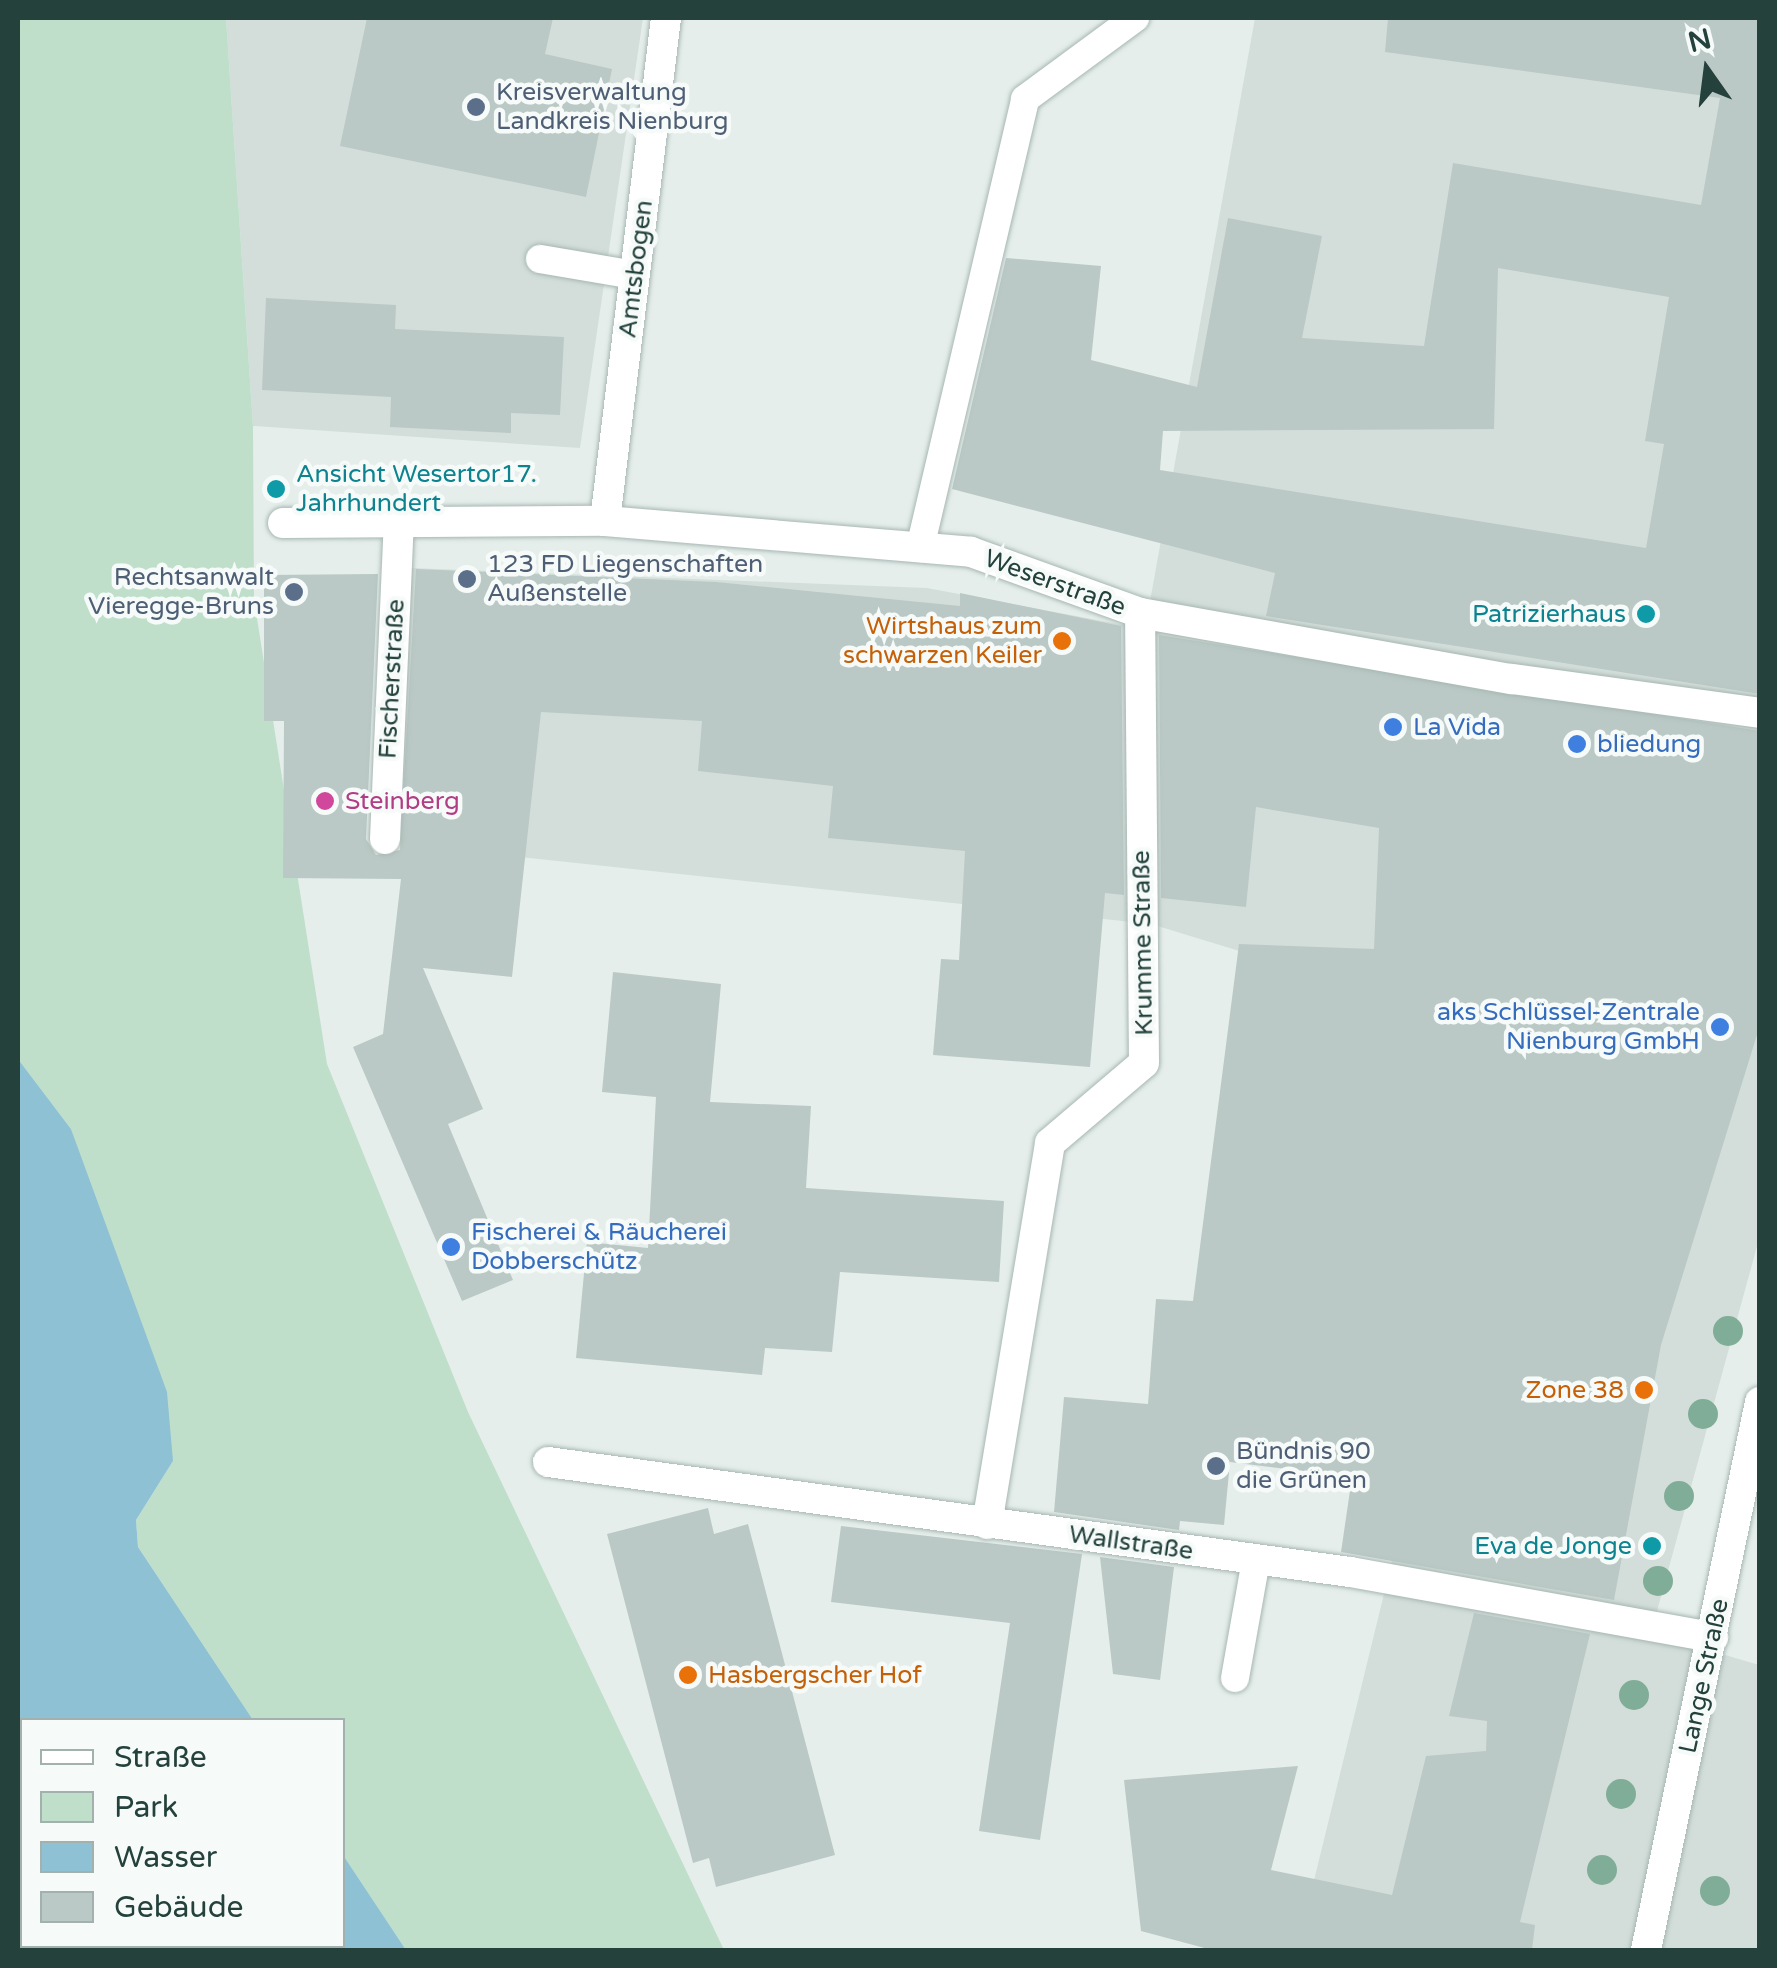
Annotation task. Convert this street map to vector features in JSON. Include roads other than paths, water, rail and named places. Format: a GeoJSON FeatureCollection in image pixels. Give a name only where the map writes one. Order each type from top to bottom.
{"type":"FeatureCollection","features":[{"type":"Feature","properties":{"kind":"street","name":"Amtsbogen"},"geometry":{"type":"LineString","coordinates":[[604,521],[666,18]]}},
{"type":"Feature","properties":{"kind":"street","name":"Weserstraße"},"geometry":{"type":"LineString","coordinates":[[283,523],[399,518],[604,521],[970,552],[1140,613],[1512,679],[1760,712]]}},
{"type":"Feature","properties":{"kind":"street","name":"Fischerstraße"},"geometry":{"type":"LineString","coordinates":[[385,840],[399,518]]}},
{"type":"Feature","properties":{"kind":"street","name":"Krumme Straße"},"geometry":{"type":"LineString","coordinates":[[987,1524],[1050,1143],[1144,1063],[1140,613]]}},
{"type":"Feature","properties":{"kind":"street","name":"Lange Straße"},"geometry":{"type":"LineString","coordinates":[[1646,1950],[1760,1402]]}},
{"type":"Feature","properties":{"kind":"street","name":"Wallstraße"},"geometry":{"type":"LineString","coordinates":[[548,1462],[1256,1560],[1712,1637]]}},
{"type":"Feature","properties":{"kind":"lane"},"geometry":{"type":"LineString","coordinates":[[920,548],[1025,100],[1135,18]]}},
{"type":"Feature","properties":{"kind":"lane"},"geometry":{"type":"LineString","coordinates":[[540,258],[635,276]]}},
{"type":"Feature","properties":{"kind":"lane"},"geometry":{"type":"LineString","coordinates":[[1235,1678],[1256,1560]]}},
{"type":"Feature","properties":{"kind":"water"},"geometry":{"type":"Polygon","coordinates":[[[18,1059],[71,1129],[167,1392],[173,1461],[136,1520],[138,1547],[252,1718],[20,1718],[20,1948],[345,1948],[345,1858],[406,1950],[18,1950],[18,1059]]]}},
{"type":"Feature","properties":{"kind":"place","name":"Kreisverwaltung Landkreis Nienburg"},"geometry":{"type":"Point","coordinates":[476,107]}},
{"type":"Feature","properties":{"kind":"place","name":"Ansicht Wesertor17. Jahrhundert"},"geometry":{"type":"Point","coordinates":[276,489]}},
{"type":"Feature","properties":{"kind":"place","name":"123 FD Liegenschaften Außenstelle"},"geometry":{"type":"Point","coordinates":[467,579]}},
{"type":"Feature","properties":{"kind":"place","name":"Rechtsanwalt Vieregge-Bruns"},"geometry":{"type":"Point","coordinates":[294,592]}},
{"type":"Feature","properties":{"kind":"place","name":"Patrizierhaus"},"geometry":{"type":"Point","coordinates":[1646,614]}},
{"type":"Feature","properties":{"kind":"place","name":"Wirtshaus zum schwarzen Keiler"},"geometry":{"type":"Point","coordinates":[1062,641]}},
{"type":"Feature","properties":{"kind":"place","name":"La Vida"},"geometry":{"type":"Point","coordinates":[1393,727]}},
{"type":"Feature","properties":{"kind":"place","name":"bliedung"},"geometry":{"type":"Point","coordinates":[1577,744]}},
{"type":"Feature","properties":{"kind":"place","name":"Steinberg"},"geometry":{"type":"Point","coordinates":[325,801]}},
{"type":"Feature","properties":{"kind":"place","name":"aks Schlüssel-Zentrale Nienburg GmbH"},"geometry":{"type":"Point","coordinates":[1720,1027]}},
{"type":"Feature","properties":{"kind":"place","name":"Fischerei & Räucherei Dobberschütz"},"geometry":{"type":"Point","coordinates":[451,1247]}},
{"type":"Feature","properties":{"kind":"place","name":"Zone 38"},"geometry":{"type":"Point","coordinates":[1644,1390]}},
{"type":"Feature","properties":{"kind":"place","name":"Bündnis 90 die Grünen"},"geometry":{"type":"Point","coordinates":[1216,1466]}},
{"type":"Feature","properties":{"kind":"place","name":"Eva de Jonge"},"geometry":{"type":"Point","coordinates":[1652,1546]}},
{"type":"Feature","properties":{"kind":"place","name":"Hasbergscher Hof"},"geometry":{"type":"Point","coordinates":[688,1675]}}]}
